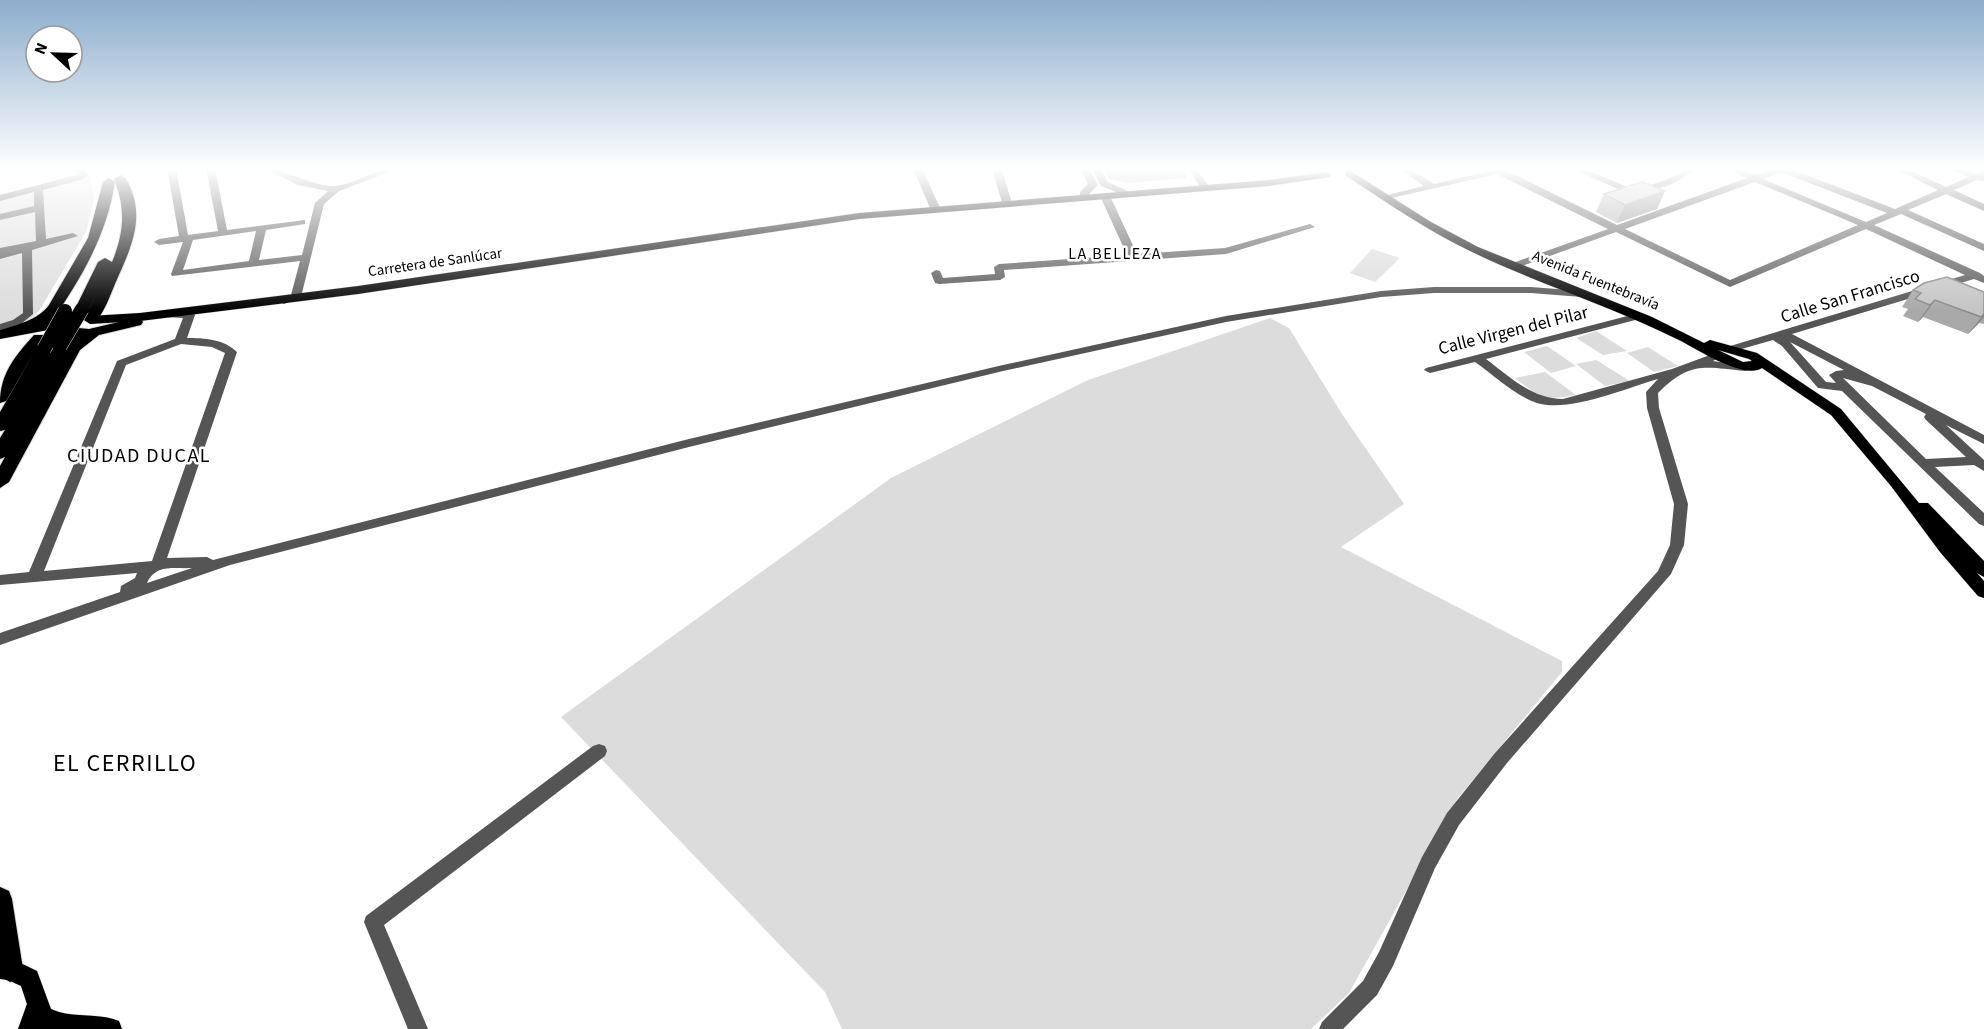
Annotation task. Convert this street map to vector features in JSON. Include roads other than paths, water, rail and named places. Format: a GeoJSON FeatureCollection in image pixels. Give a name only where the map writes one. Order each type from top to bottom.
{"type":"FeatureCollection","features":[{"type":"Feature","properties":{"kind":"highway"},"geometry":{"type":"LineString","coordinates":[[0,426],[43,332],[100,227],[104,216]]}},
{"type":"Feature","properties":{"kind":"highway"},"geometry":{"type":"LineString","coordinates":[[0,398],[25,354],[43,332],[65,311],[106,239],[111,216]]}},
{"type":"Feature","properties":{"kind":"highway"},"geometry":{"type":"LineString","coordinates":[[86,322],[124,216]]}},
{"type":"Feature","properties":{"kind":"highway"},"geometry":{"type":"LineString","coordinates":[[0,453],[68,347],[100,303],[122,255],[130,216]]}},
{"type":"Feature","properties":{"kind":"highway"},"geometry":{"type":"LineString","coordinates":[[100,303],[99,312],[103,315],[138,319]]}},
{"type":"Feature","properties":{"kind":"highway"},"geometry":{"type":"LineString","coordinates":[[0,482],[68,347],[94,332],[138,319]]}},
{"type":"Feature","properties":{"kind":"highway"},"geometry":{"type":"LineString","coordinates":[[0,337],[25,328],[43,332]]}},
{"type":"Feature","properties":{"kind":"highway"},"geometry":{"type":"LineString","coordinates":[[0,337],[23,342],[26,345],[25,354]]}},
{"type":"Feature","properties":{"kind":"highway"},"geometry":{"type":"LineString","coordinates":[[0,899],[5,968]]}},
{"type":"Feature","properties":{"kind":"main road","name":"Carretera de Sanlúcar"},"geometry":{"type":"LineString","coordinates":[[86,322],[233,310],[859,216]]}},
{"type":"Feature","properties":{"kind":"main road","name":"Avenida Fuentebravía"},"geometry":{"type":"LineString","coordinates":[[1418,216],[1446,235],[1514,266],[1537,284],[1582,294],[1724,352]]}},
{"type":"Feature","properties":{"kind":"main road","name":"Carretera de Sanlúcar"},"geometry":{"type":"LineString","coordinates":[[138,319],[358,290]]}},
{"type":"Feature","properties":{"kind":"main road"},"geometry":{"type":"LineString","coordinates":[[0,337],[43,332],[67,317],[81,316],[86,322],[58,340],[43,332]]}},
{"type":"Feature","properties":{"kind":"main road"},"geometry":{"type":"LineString","coordinates":[[1724,352],[1759,360],[1808,392],[1844,420],[1896,483],[1984,581]]}},
{"type":"Feature","properties":{"kind":"main road"},"geometry":{"type":"LineString","coordinates":[[1724,352],[1745,368],[1808,392]]}},
{"type":"Feature","properties":{"kind":"main road"},"geometry":{"type":"LineString","coordinates":[[1745,368],[1756,367],[1759,360]]}},
{"type":"Feature","properties":{"kind":"main road"},"geometry":{"type":"LineString","coordinates":[[1896,483],[1917,501],[1984,571]]}},
{"type":"Feature","properties":{"kind":"main road"},"geometry":{"type":"LineString","coordinates":[[1896,483],[1938,540],[1984,592]]}},
{"type":"Feature","properties":{"kind":"main road"},"geometry":{"type":"LineString","coordinates":[[5,968],[29,979],[43,1017],[62,1026],[111,1029]]}},
{"type":"Feature","properties":{"kind":"main road"},"geometry":{"type":"LineString","coordinates":[[29,1029],[38,1005]]}},
{"type":"Feature","properties":{"kind":"street"},"geometry":{"type":"LineString","coordinates":[[39,216],[41,241]]}},
{"type":"Feature","properties":{"kind":"street"},"geometry":{"type":"LineString","coordinates":[[182,216],[187,238],[176,274],[306,256]]}},
{"type":"Feature","properties":{"kind":"street"},"geometry":{"type":"LineString","coordinates":[[220,216],[223,233]]}},
{"type":"Feature","properties":{"kind":"street"},"geometry":{"type":"LineString","coordinates":[[1116,216],[1133,257]]}},
{"type":"Feature","properties":{"kind":"street"},"geometry":{"type":"LineString","coordinates":[[1587,216],[1730,284],[1890,216]]}},
{"type":"Feature","properties":{"kind":"street"},"geometry":{"type":"LineString","coordinates":[[1514,266],[1649,216]]}},
{"type":"Feature","properties":{"kind":"street"},"geometry":{"type":"LineString","coordinates":[[1845,216],[1981,276]]}},
{"type":"Feature","properties":{"kind":"street"},"geometry":{"type":"LineString","coordinates":[[1908,216],[1984,248]]}},
{"type":"Feature","properties":{"kind":"street"},"geometry":{"type":"LineString","coordinates":[[159,242],[302,222],[303,219],[315,218],[296,297],[233,310]]}},
{"type":"Feature","properties":{"kind":"street"},"geometry":{"type":"LineString","coordinates":[[936,273],[939,281],[1000,277],[999,267],[1226,251],[1310,227]]}},
{"type":"Feature","properties":{"kind":"street"},"geometry":{"type":"LineString","coordinates":[[253,264],[262,228]]}},
{"type":"Feature","properties":{"kind":"street"},"geometry":{"type":"LineString","coordinates":[[0,251],[73,236],[0,256]]}},
{"type":"Feature","properties":{"kind":"street"},"geometry":{"type":"LineString","coordinates":[[0,327],[24,318],[28,310],[27,249]]}},
{"type":"Feature","properties":{"kind":"street","name":"Calle San Francisco"},"geometry":{"type":"LineString","coordinates":[[1479,359],[1534,399],[1548,404],[1564,403],[1676,370],[1724,352],[1981,276]]}},
{"type":"Feature","properties":{"kind":"street"},"geometry":{"type":"LineString","coordinates":[[0,580],[124,569],[167,580],[227,561],[701,441],[1226,318],[1381,294],[1537,284],[1552,292],[1582,294]]}},
{"type":"Feature","properties":{"kind":"street"},"geometry":{"type":"LineString","coordinates":[[1938,288],[1957,296]]}},
{"type":"Feature","properties":{"kind":"street"},"geometry":{"type":"LineString","coordinates":[[167,314],[190,315],[180,341]]}},
{"type":"Feature","properties":{"kind":"street","name":"Calle Virgen del Pilar"},"geometry":{"type":"LineString","coordinates":[[1430,370],[1639,316]]}},
{"type":"Feature","properties":{"kind":"street"},"geometry":{"type":"LineString","coordinates":[[1780,336],[1880,384],[1984,440]]}},
{"type":"Feature","properties":{"kind":"street"},"geometry":{"type":"LineString","coordinates":[[1780,336],[1822,385],[1845,388]]}},
{"type":"Feature","properties":{"kind":"street"},"geometry":{"type":"LineString","coordinates":[[35,576],[121,363],[180,341],[224,346],[231,352],[148,575]]}},
{"type":"Feature","properties":{"kind":"street"},"geometry":{"type":"LineString","coordinates":[[1759,360],[1755,349],[1760,342]]}},
{"type":"Feature","properties":{"kind":"street"},"geometry":{"type":"LineString","coordinates":[[1696,363],[1745,368]]}},
{"type":"Feature","properties":{"kind":"street"},"geometry":{"type":"LineString","coordinates":[[1329,1029],[1370,988],[1386,959],[1428,863],[1453,819],[1501,758],[1664,574],[1677,545],[1681,504],[1653,408],[1652,392],[1659,382],[1676,370]]}},
{"type":"Feature","properties":{"kind":"street"},"geometry":{"type":"LineString","coordinates":[[1880,384],[1840,373],[1835,375],[1845,388],[1984,521]]}},
{"type":"Feature","properties":{"kind":"street"},"geometry":{"type":"LineString","coordinates":[[1636,382],[1652,392]]}},
{"type":"Feature","properties":{"kind":"street"},"geometry":{"type":"LineString","coordinates":[[1925,409],[1926,413],[1981,464]]}},
{"type":"Feature","properties":{"kind":"street"},"geometry":{"type":"LineString","coordinates":[[1923,463],[1981,464]]}},
{"type":"Feature","properties":{"kind":"street"},"geometry":{"type":"LineString","coordinates":[[0,639],[110,599],[148,575],[174,564],[227,561]]}},
{"type":"Feature","properties":{"kind":"street"},"geometry":{"type":"LineString","coordinates":[[167,580],[175,573],[174,564]]}},
{"type":"Feature","properties":{"kind":"street"},"geometry":{"type":"LineString","coordinates":[[418,1029],[373,922],[599,751]]}},
{"type":"Feature","properties":{"kind":"district","name":"LA BELLEZA"},"geometry":{"type":"Point","coordinates":[1115,253]}},
{"type":"Feature","properties":{"kind":"district","name":"CIUDAD DUCAL"},"geometry":{"type":"Point","coordinates":[139,455]}},
{"type":"Feature","properties":{"kind":"district","name":"EL CERRILLO"},"geometry":{"type":"Point","coordinates":[125,763]}}]}
